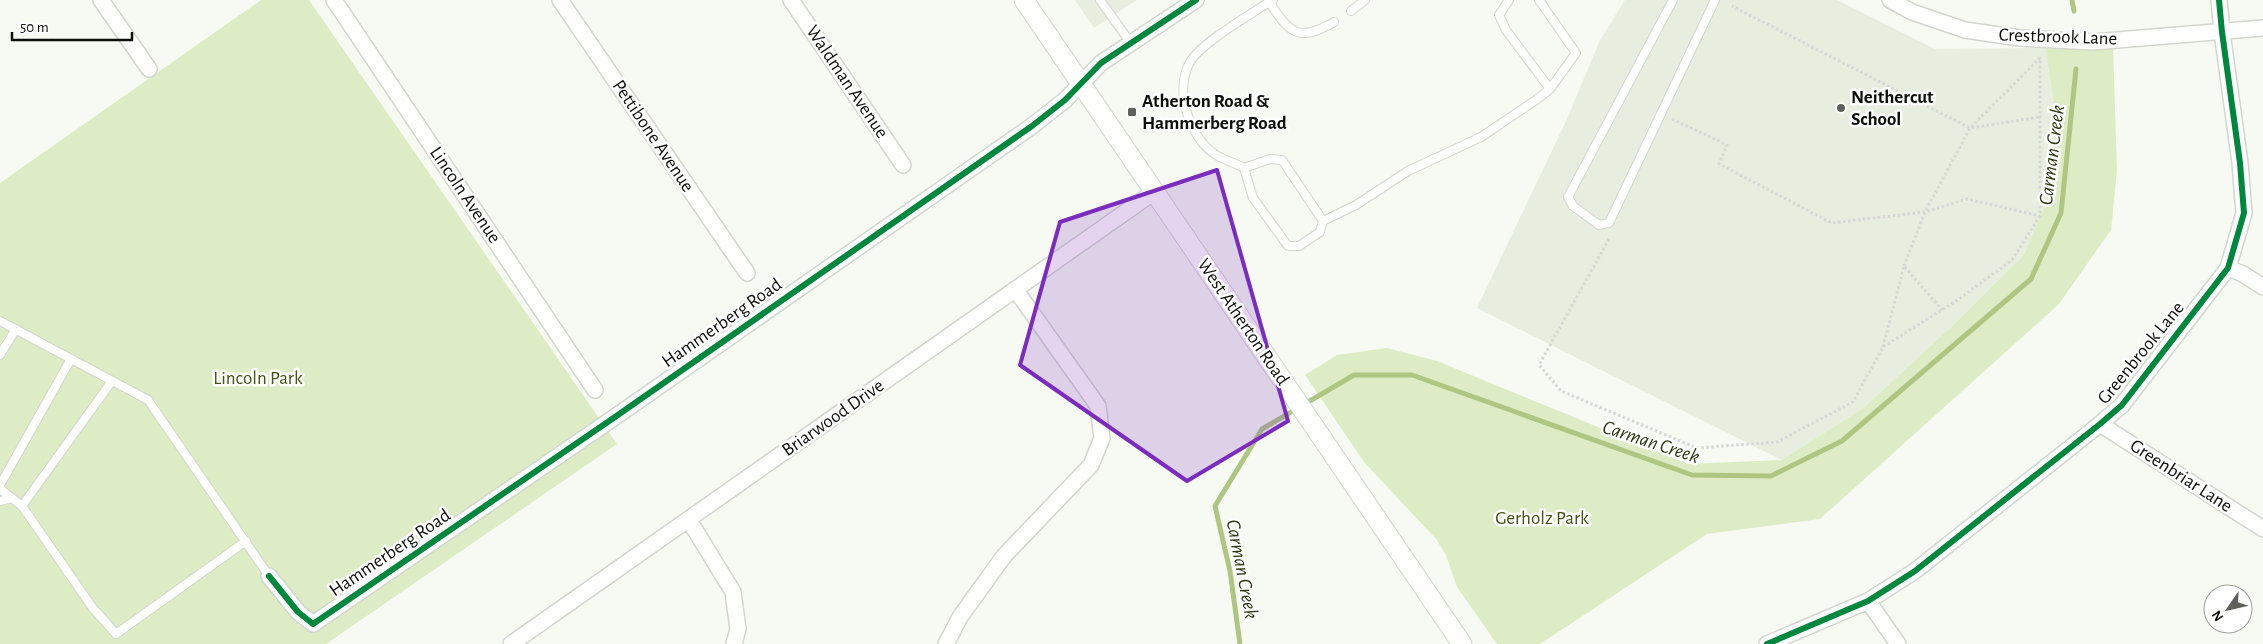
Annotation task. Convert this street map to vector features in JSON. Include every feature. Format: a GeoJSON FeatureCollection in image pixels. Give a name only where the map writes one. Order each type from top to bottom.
{"type":"FeatureCollection","features":[{"type":"Feature","properties":{"kind":"street"},"geometry":{"type":"LineString","coordinates":[[101,0],[149,69]]}},
{"type":"Feature","properties":{"kind":"street","name":"Lincoln Avenue"},"geometry":{"type":"LineString","coordinates":[[334,0],[595,390]]}},
{"type":"Feature","properties":{"kind":"street","name":"Pettibone Avenue"},"geometry":{"type":"LineString","coordinates":[[560,0],[747,272]]}},
{"type":"Feature","properties":{"kind":"street","name":"Waldman Avenue"},"geometry":{"type":"LineString","coordinates":[[790,0],[904,165]]}},
{"type":"Feature","properties":{"kind":"street","name":"West Atherton Road"},"geometry":{"type":"LineString","coordinates":[[1024,0],[1462,644]]}},
{"type":"Feature","properties":{"kind":"street","name":"Hammerberg Road"},"geometry":{"type":"LineString","coordinates":[[269,576],[298,612],[313,624],[615,417],[1032,126],[1065,100],[1101,62],[1196,0]]}},
{"type":"Feature","properties":{"kind":"street","name":"Crestbrook Lane"},"geometry":{"type":"LineString","coordinates":[[1890,0],[1912,12],[1965,30],[2020,38],[2093,42],[2263,28]]}},
{"type":"Feature","properties":{"kind":"street","name":"Greenbrook Lane"},"geometry":{"type":"LineString","coordinates":[[1767,644],[1868,601],[1915,571],[2100,424],[2122,405],[2228,268],[2244,213],[2240,163],[2219,0]]}},
{"type":"Feature","properties":{"kind":"street","name":"Briarwood Drive"},"geometry":{"type":"LineString","coordinates":[[510,644],[1154,192]]}},
{"type":"Feature","properties":{"kind":"street"},"geometry":{"type":"LineString","coordinates":[[2228,268],[2263,287]]}},
{"type":"Feature","properties":{"kind":"street"},"geometry":{"type":"LineString","coordinates":[[946,644],[960,617],[1004,556],[1092,465],[1102,438],[1098,406],[1015,289]]}},
{"type":"Feature","properties":{"kind":"street","name":"Greenbriar Lane"},"geometry":{"type":"LineString","coordinates":[[2100,424],[2263,529]]}},
{"type":"Feature","properties":{"kind":"street"},"geometry":{"type":"LineString","coordinates":[[689,520],[733,592],[738,629],[734,644]]}},
{"type":"Feature","properties":{"kind":"street"},"geometry":{"type":"LineString","coordinates":[[1868,601],[1898,644]]}},
{"type":"Feature","properties":{"kind":"lane"},"geometry":{"type":"LineString","coordinates":[[1100,0],[1130,42]]}},
{"type":"Feature","properties":{"kind":"lane"},"geometry":{"type":"LineString","coordinates":[[1351,11],[1365,0]]}},
{"type":"Feature","properties":{"kind":"lane"},"geometry":{"type":"LineString","coordinates":[[1509,0],[1499,15],[1506,30],[1550,89]]}},
{"type":"Feature","properties":{"kind":"lane"},"geometry":{"type":"LineString","coordinates":[[1244,168],[1253,198],[1288,246],[1299,246],[1320,232],[1323,221],[1356,205],[1408,171],[1481,137],[1550,89],[1576,53],[1539,0]]}},
{"type":"Feature","properties":{"kind":"lane"},"geometry":{"type":"LineString","coordinates":[[1674,0],[1568,197],[1573,206],[1599,225],[1609,223],[1714,0]]}},
{"type":"Feature","properties":{"kind":"lane"},"geometry":{"type":"LineString","coordinates":[[1323,221],[1282,160],[1270,159],[1244,168],[1215,154],[1197,135],[1188,116],[1184,96],[1190,61],[1206,47],[1270,1],[1286,26],[1302,34],[1319,31],[1334,22]]}},
{"type":"Feature","properties":{"kind":"lane"},"geometry":{"type":"LineString","coordinates":[[0,321],[148,400],[269,576]]}},
{"type":"Feature","properties":{"kind":"lane"},"geometry":{"type":"LineString","coordinates":[[0,355],[16,329]]}},
{"type":"Feature","properties":{"kind":"lane"},"geometry":{"type":"LineString","coordinates":[[0,485],[71,359]]}},
{"type":"Feature","properties":{"kind":"lane"},"geometry":{"type":"LineString","coordinates":[[22,506],[112,381]]}},
{"type":"Feature","properties":{"kind":"lane"},"geometry":{"type":"LineString","coordinates":[[0,489],[22,506],[92,607],[116,634],[246,541]]}},
{"type":"Feature","properties":{"kind":"lane"},"geometry":{"type":"LineString","coordinates":[[0,501],[12,498]]}},
{"type":"Feature","properties":{"kind":"path"},"geometry":{"type":"LineString","coordinates":[[1732,6],[1970,128],[2040,117]]}},
{"type":"Feature","properties":{"kind":"path"},"geometry":{"type":"LineString","coordinates":[[1609,240],[1539,365],[1561,391],[1697,448],[1777,442],[1853,402],[1882,347],[1904,266],[1925,212],[1970,128],[2040,58],[2040,216],[2012,260],[1942,310],[1882,347]]}},
{"type":"Feature","properties":{"kind":"path"},"geometry":{"type":"LineString","coordinates":[[1672,119],[1727,145],[1719,164],[1832,223],[1925,212],[1967,199],[2040,216]]}},
{"type":"Feature","properties":{"kind":"path"},"geometry":{"type":"LineString","coordinates":[[1904,266],[1942,310]]}},
{"type":"Feature","properties":{"kind":"highlighted area"},"geometry":{"type":"Polygon","coordinates":[[[1217,170],[1288,421],[1187,481],[1020,365],[1060,222],[1217,170]]]}},
{"type":"Feature","properties":{"kind":"shaded area"},"geometry":{"type":"Polygon","coordinates":[[[1075,0],[1137,0],[1094,28],[1075,0]]]}},
{"type":"Feature","properties":{"kind":"shaded area"},"geometry":{"type":"Polygon","coordinates":[[[1625,0],[1837,0],[1935,49],[2045,48],[2054,104],[2055,181],[2024,255],[1950,328],[1863,408],[1782,460],[1477,308],[1567,119],[1600,40],[1625,0]]]}},
{"type":"Feature","properties":{"kind":"green space","name":"Lincoln Park"},"geometry":{"type":"Polygon","coordinates":[[[261,0],[309,0],[617,444],[326,644],[0,644],[0,183],[261,0]]]}},
{"type":"Feature","properties":{"kind":"green space","name":"Gerholz Park"},"geometry":{"type":"Polygon","coordinates":[[[2113,46],[2117,170],[2111,230],[2059,304],[1820,519],[1707,534],[1540,644],[1497,644],[1457,587],[1446,555],[1436,539],[1364,462],[1305,375],[1337,355],[1387,348],[1437,361],[1688,464],[1782,460],[1863,408],[1950,328],[2024,255],[2055,181],[2054,104],[2045,48],[2067,49],[2113,46]]]}},
{"type":"Feature","properties":{"kind":"waterway","name":"Carman Creek"},"geometry":{"type":"LineString","coordinates":[[2072,0],[2074,11]]}},
{"type":"Feature","properties":{"kind":"waterway","name":"Carman Creek"},"geometry":{"type":"LineString","coordinates":[[1240,644],[1230,571],[1215,506],[1262,429],[1354,375],[1412,375],[1692,475],[1771,476],[1842,441],[2031,279],[2061,213],[2076,69]]}},
{"type":"Feature","properties":{"kind":"cycle path"},"geometry":{"type":"LineString","coordinates":[[269,576],[298,612],[313,624],[615,417],[1032,126],[1065,100],[1101,63],[1196,0]]}},
{"type":"Feature","properties":{"kind":"cycle path"},"geometry":{"type":"LineString","coordinates":[[1767,644],[1868,601],[1915,571],[2100,424],[2122,405],[2228,268],[2244,213],[2240,163],[2219,0]]}},
{"type":"Feature","properties":{"kind":"place","name":"Neithercut School"},"geometry":{"type":"Point","coordinates":[1841,108]}},
{"type":"Feature","properties":{"kind":"place","name":"Atherton Road & Hammerberg Road"},"geometry":{"type":"Point","coordinates":[1132,112]}}]}
